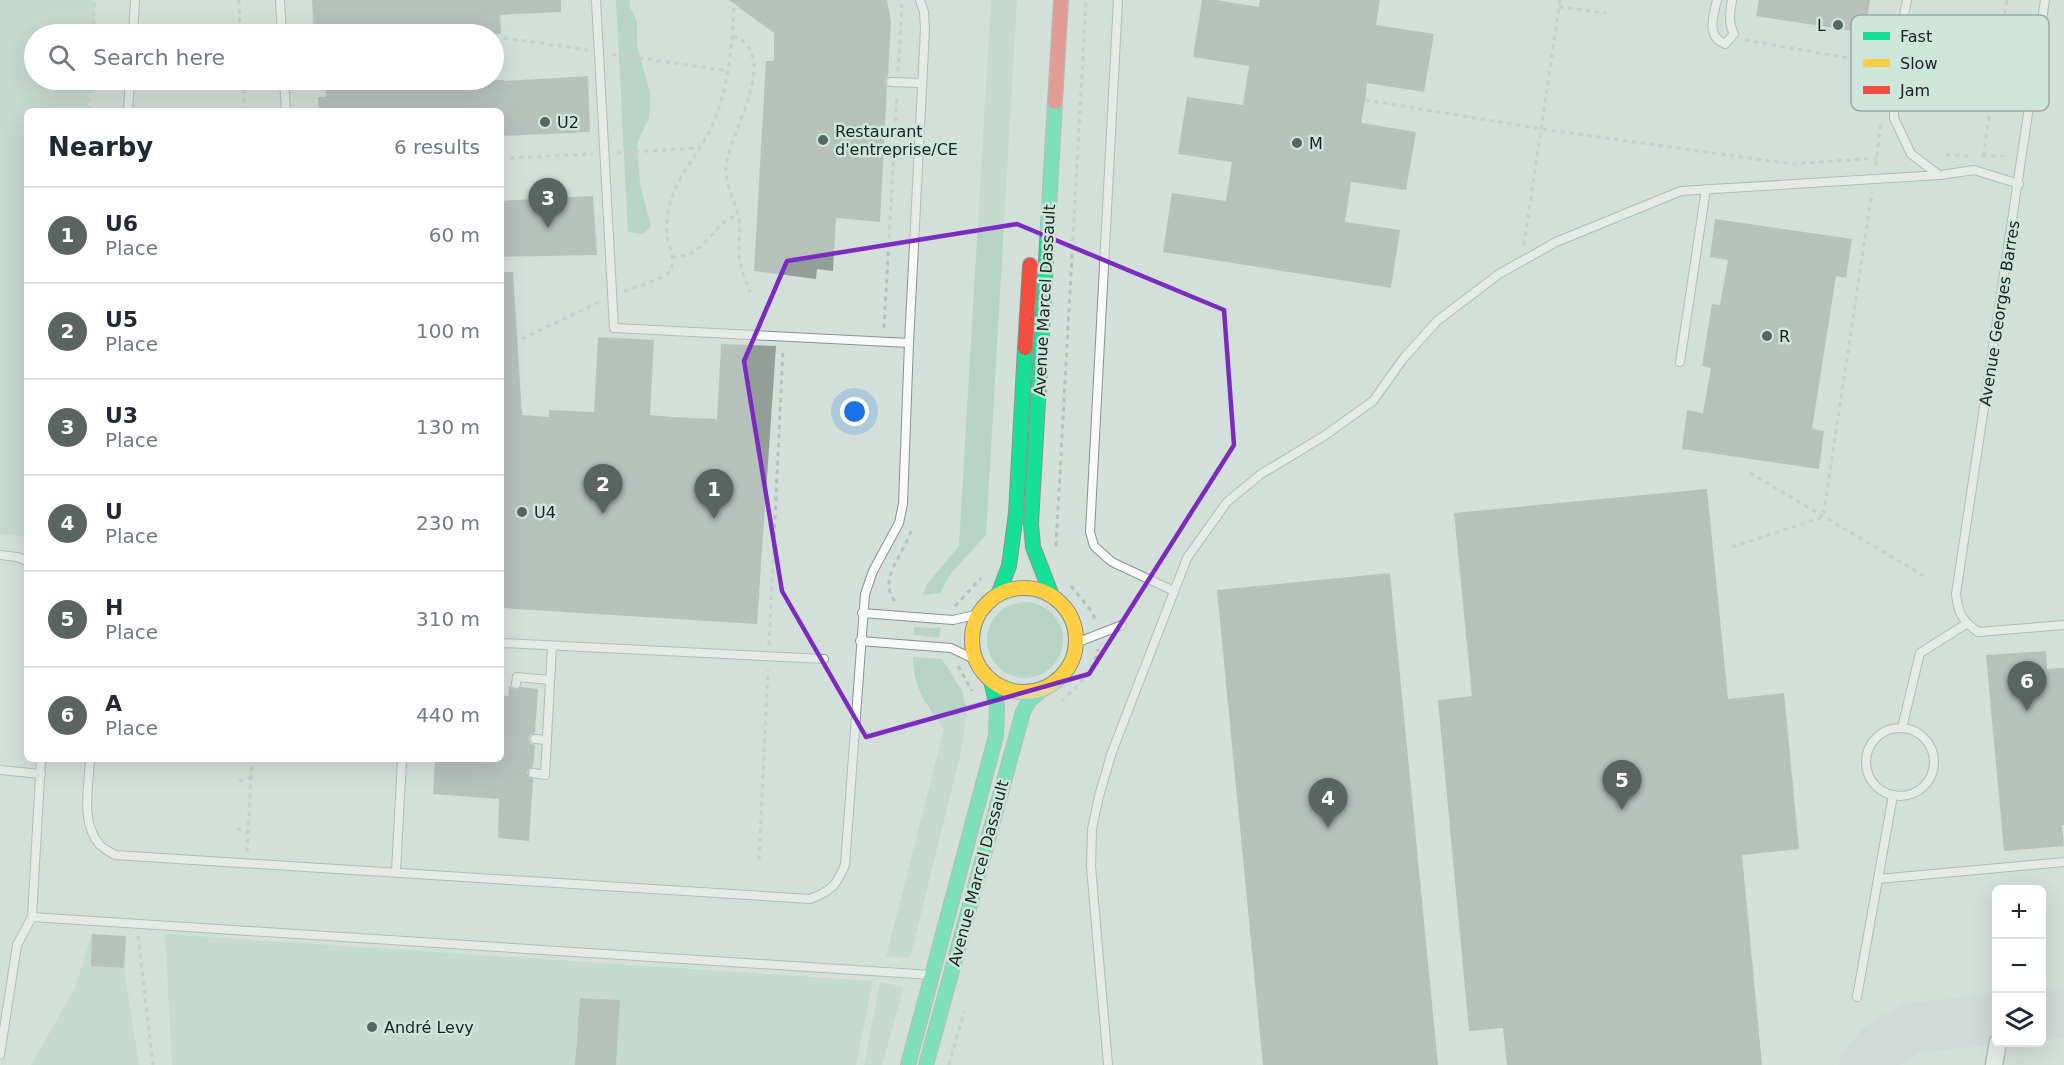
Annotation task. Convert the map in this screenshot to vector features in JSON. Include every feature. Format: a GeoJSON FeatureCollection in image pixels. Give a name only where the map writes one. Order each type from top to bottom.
{"type":"FeatureCollection","features":[{"type":"Feature","properties":{"kind":"main road","name":"Avenue Marcel Dassault"},"geometry":{"type":"LineString","coordinates":[[1052,596],[1033,547],[1031,524],[1061,0]]}},
{"type":"Feature","properties":{"kind":"main road","name":"Avenue Marcel Dassault"},"geometry":{"type":"LineString","coordinates":[[998,595],[1009,566],[1016,513],[1031,250]]}},
{"type":"Feature","properties":{"kind":"main road"},"geometry":{"type":"LineString","coordinates":[[1011,589],[1039,590],[1052,596],[1070,615],[1075,628],[1076,643],[1073,657],[1066,670],[1057,681],[1030,692],[1003,687],[991,680],[976,660],[973,644],[974,628],[980,614],[988,603],[1011,589]]}},
{"type":"Feature","properties":{"kind":"main road","name":"Avenue Marcel Dassault"},"geometry":{"type":"LineString","coordinates":[[908,1065],[996,736],[997,707],[991,680]]}},
{"type":"Feature","properties":{"kind":"main road","name":"Avenue Marcel Dassault"},"geometry":{"type":"LineString","coordinates":[[926,1065],[1023,712],[1029,701],[1044,688]]}},
{"type":"Feature","properties":{"kind":"street"},"geometry":{"type":"LineString","coordinates":[[1994,1065],[1997,1047]]}},
{"type":"Feature","properties":{"kind":"lane"},"geometry":{"type":"LineString","coordinates":[[134,24],[135,0]]}},
{"type":"Feature","properties":{"kind":"lane"},"geometry":{"type":"LineString","coordinates":[[280,0],[281,24]]}},
{"type":"Feature","properties":{"kind":"lane"},"geometry":{"type":"LineString","coordinates":[[596,0],[614,328],[909,343]]}},
{"type":"Feature","properties":{"kind":"lane"},"geometry":{"type":"LineString","coordinates":[[90,762],[87,816],[90,830],[101,846],[116,855],[133,858],[285,865],[810,899],[827,892],[838,881],[845,865],[865,594],[873,571],[895,531],[903,504],[925,29],[924,12],[920,0]]}},
{"type":"Feature","properties":{"kind":"lane"},"geometry":{"type":"LineString","coordinates":[[1118,0],[1090,532],[1094,546],[1112,562],[1174,591]]}},
{"type":"Feature","properties":{"kind":"lane"},"geometry":{"type":"LineString","coordinates":[[1717,0],[1712,35],[1725,44],[1734,34],[1730,16],[1732,0]]}},
{"type":"Feature","properties":{"kind":"lane"},"geometry":{"type":"LineString","coordinates":[[1904,15],[1907,0]]}},
{"type":"Feature","properties":{"kind":"lane","name":"Avenue Georges Barres"},"geometry":{"type":"LineString","coordinates":[[2043,15],[2045,0]]}},
{"type":"Feature","properties":{"kind":"lane"},"geometry":{"type":"LineString","coordinates":[[895,82],[922,83]]}},
{"type":"Feature","properties":{"kind":"lane"},"geometry":{"type":"LineString","coordinates":[[128,108],[129,90]]}},
{"type":"Feature","properties":{"kind":"lane"},"geometry":{"type":"LineString","coordinates":[[285,90],[286,108]]}},
{"type":"Feature","properties":{"kind":"lane"},"geometry":{"type":"LineString","coordinates":[[1894,111],[1894,118],[1911,154],[1940,175]]}},
{"type":"Feature","properties":{"kind":"lane","name":"Avenue Georges Barres"},"geometry":{"type":"LineString","coordinates":[[1966,624],[1958,612],[1956,594],[2029,111]]}},
{"type":"Feature","properties":{"kind":"lane"},"geometry":{"type":"LineString","coordinates":[[1108,1065],[1091,866],[1092,829],[1112,752],[1187,558],[1227,502],[1261,474],[1324,436],[1373,401],[1403,359],[1437,321],[1499,274],[1556,242],[1681,190],[1940,175],[1974,170],[2019,184]]}},
{"type":"Feature","properties":{"kind":"lane"},"geometry":{"type":"LineString","coordinates":[[1680,362],[1706,189]]}},
{"type":"Feature","properties":{"kind":"lane"},"geometry":{"type":"LineString","coordinates":[[0,555],[17,556],[24,560]]}},
{"type":"Feature","properties":{"kind":"lane"},"geometry":{"type":"LineString","coordinates":[[862,613],[950,620],[980,614]]}},
{"type":"Feature","properties":{"kind":"lane"},"geometry":{"type":"LineString","coordinates":[[1902,728],[1920,653],[1966,624],[1978,632],[2064,625]]}},
{"type":"Feature","properties":{"kind":"lane"},"geometry":{"type":"LineString","coordinates":[[1076,643],[1122,625]]}},
{"type":"Feature","properties":{"kind":"lane"},"geometry":{"type":"LineString","coordinates":[[860,640],[948,647],[976,660]]}},
{"type":"Feature","properties":{"kind":"lane"},"geometry":{"type":"LineString","coordinates":[[504,644],[824,659]]}},
{"type":"Feature","properties":{"kind":"lane"},"geometry":{"type":"LineString","coordinates":[[533,773],[545,775],[552,646]]}},
{"type":"Feature","properties":{"kind":"lane"},"geometry":{"type":"LineString","coordinates":[[516,684],[517,677],[550,680]]}},
{"type":"Feature","properties":{"kind":"lane"},"geometry":{"type":"LineString","coordinates":[[1902,728],[1912,730],[1922,736],[1933,753],[1934,764],[1931,775],[1916,792],[1893,795],[1882,790],[1868,772],[1866,761],[1868,750],[1881,733],[1902,728]]}},
{"type":"Feature","properties":{"kind":"lane"},"geometry":{"type":"LineString","coordinates":[[535,739],[547,740]]}},
{"type":"Feature","properties":{"kind":"lane"},"geometry":{"type":"LineString","coordinates":[[0,1056],[17,945],[32,917],[41,762]]}},
{"type":"Feature","properties":{"kind":"lane"},"geometry":{"type":"LineString","coordinates":[[396,873],[402,762]]}},
{"type":"Feature","properties":{"kind":"lane"},"geometry":{"type":"LineString","coordinates":[[0,770],[41,774]]}},
{"type":"Feature","properties":{"kind":"lane"},"geometry":{"type":"LineString","coordinates":[[1857,997],[1893,795]]}},
{"type":"Feature","properties":{"kind":"lane"},"geometry":{"type":"LineString","coordinates":[[1878,879],[2064,862]]}},
{"type":"Feature","properties":{"kind":"lane"},"geometry":{"type":"LineString","coordinates":[[32,917],[932,975]]}},
{"type":"Feature","properties":{"kind":"path"},"geometry":{"type":"LineString","coordinates":[[94,24],[95,0]]}},
{"type":"Feature","properties":{"kind":"path"},"geometry":{"type":"LineString","coordinates":[[238,0],[239,24]]}},
{"type":"Feature","properties":{"kind":"path"},"geometry":{"type":"LineString","coordinates":[[884,342],[895,82],[902,6],[899,0]]}},
{"type":"Feature","properties":{"kind":"path"},"geometry":{"type":"LineString","coordinates":[[1056,555],[1086,0]]}},
{"type":"Feature","properties":{"kind":"path"},"geometry":{"type":"LineString","coordinates":[[1526,259],[1524,248],[1560,0]]}},
{"type":"Feature","properties":{"kind":"path"},"geometry":{"type":"LineString","coordinates":[[2005,15],[2007,0]]}},
{"type":"Feature","properties":{"kind":"path"},"geometry":{"type":"LineString","coordinates":[[522,339],[612,296],[667,274],[672,258],[667,237],[669,204],[677,183],[711,128],[721,101],[729,71],[734,4]]}},
{"type":"Feature","properties":{"kind":"path"},"geometry":{"type":"LineString","coordinates":[[1559,7],[1607,14]]}},
{"type":"Feature","properties":{"kind":"path"},"geometry":{"type":"LineString","coordinates":[[732,35],[747,43],[752,53],[753,70],[746,110],[730,149],[726,170],[727,186],[738,215],[739,254],[750,292]]}},
{"type":"Feature","properties":{"kind":"path"},"geometry":{"type":"LineString","coordinates":[[504,38],[729,71]]}},
{"type":"Feature","properties":{"kind":"path"},"geometry":{"type":"LineString","coordinates":[[1730,41],[1746,40],[1851,58]]}},
{"type":"Feature","properties":{"kind":"path"},"geometry":{"type":"LineString","coordinates":[[89,108],[90,90]]}},
{"type":"Feature","properties":{"kind":"path"},"geometry":{"type":"LineString","coordinates":[[243,90],[245,108]]}},
{"type":"Feature","properties":{"kind":"path"},"geometry":{"type":"LineString","coordinates":[[1365,100],[1542,129],[1792,164],[1878,158]]}},
{"type":"Feature","properties":{"kind":"path"},"geometry":{"type":"LineString","coordinates":[[1823,517],[1878,158],[1881,111]]}},
{"type":"Feature","properties":{"kind":"path"},"geometry":{"type":"LineString","coordinates":[[1983,156],[1990,111]]}},
{"type":"Feature","properties":{"kind":"path"},"geometry":{"type":"LineString","coordinates":[[1946,155],[2023,156]]}},
{"type":"Feature","properties":{"kind":"path"},"geometry":{"type":"LineString","coordinates":[[672,258],[698,249],[724,221],[738,215]]}},
{"type":"Feature","properties":{"kind":"path"},"geometry":{"type":"LineString","coordinates":[[759,860],[784,337]]}},
{"type":"Feature","properties":{"kind":"path"},"geometry":{"type":"LineString","coordinates":[[1750,473],[1926,577]]}},
{"type":"Feature","properties":{"kind":"path"},"geometry":{"type":"LineString","coordinates":[[1732,547],[1823,517]]}},
{"type":"Feature","properties":{"kind":"path"},"geometry":{"type":"LineString","coordinates":[[950,620],[955,606],[978,580],[986,574],[1009,566]]}},
{"type":"Feature","properties":{"kind":"path"},"geometry":{"type":"LineString","coordinates":[[1058,703],[1090,671],[1098,653],[1099,634],[1092,612],[1069,584]]}},
{"type":"Feature","properties":{"kind":"path"},"geometry":{"type":"LineString","coordinates":[[948,647],[973,694]]}},
{"type":"Feature","properties":{"kind":"path"},"geometry":{"type":"LineString","coordinates":[[246,863],[252,762]]}},
{"type":"Feature","properties":{"kind":"path"},"geometry":{"type":"LineString","coordinates":[[239,782],[251,778]]}},
{"type":"Feature","properties":{"kind":"path"},"geometry":{"type":"LineString","coordinates":[[237,828],[248,833]]}},
{"type":"Feature","properties":{"kind":"path"},"geometry":{"type":"LineString","coordinates":[[136,924],[153,1065]]}},
{"type":"Feature","properties":{"kind":"path"},"geometry":{"type":"LineString","coordinates":[[950,1065],[965,1008]]}},
{"type":"Feature","properties":{"kind":"highlighted area"},"geometry":{"type":"Polygon","coordinates":[[[1017,224],[1224,310],[1234,445],[1089,674],[866,737],[782,591],[744,361],[787,261],[1017,224]]]}},
{"type":"Feature","properties":{"kind":"shaded area"},"geometry":{"type":"Polygon","coordinates":[[[0,0],[95,0],[93,24],[24,24],[24,90],[88,90],[87,108],[24,108],[24,537],[0,534],[0,0]]]}},
{"type":"Feature","properties":{"kind":"shaded area"},"geometry":{"type":"Polygon","coordinates":[[[616,0],[630,0],[630,7],[637,22],[637,46],[650,92],[649,118],[637,143],[640,184],[651,226],[643,234],[628,232],[616,0]]]}},
{"type":"Feature","properties":{"kind":"shaded area"},"geometry":{"type":"Polygon","coordinates":[[[991,0],[1017,0],[986,535],[952,572],[940,593],[923,595],[927,584],[959,546],[991,0]]]}},
{"type":"Feature","properties":{"kind":"shaded area"},"geometry":{"type":"Polygon","coordinates":[[[1025,602],[1040,605],[1052,613],[1060,625],[1063,640],[1060,655],[1052,667],[1040,675],[1025,678],[1010,675],[998,667],[990,655],[987,640],[990,625],[998,613],[1010,605],[1025,602]]]}},
{"type":"Feature","properties":{"kind":"shaded area"},"geometry":{"type":"Polygon","coordinates":[[[914,627],[941,628],[939,638],[914,635],[914,627]]]}},
{"type":"Feature","properties":{"kind":"shaded area"},"geometry":{"type":"Polygon","coordinates":[[[913,657],[942,659],[962,691],[967,712],[961,752],[910,958],[886,957],[944,729],[919,688],[913,657]]]}},
{"type":"Feature","properties":{"kind":"shaded area"},"geometry":{"type":"Polygon","coordinates":[[[92,934],[91,966],[124,968],[139,1065],[31,1065],[75,988],[92,934]]]}},
{"type":"Feature","properties":{"kind":"shaded area"},"geometry":{"type":"Polygon","coordinates":[[[165,934],[873,981],[856,1065],[172,1065],[165,934]]]}},
{"type":"Feature","properties":{"kind":"shaded area"},"geometry":{"type":"Polygon","coordinates":[[[880,982],[904,987],[882,1065],[864,1065],[880,982]]]}},
{"type":"Feature","properties":{"kind":"building"},"geometry":{"type":"Polygon","coordinates":[[[312,0],[561,0],[561,12],[500,15],[500,24],[313,24],[312,0]]]}},
{"type":"Feature","properties":{"kind":"building","name":"Restaurant d'entreprise/CE"},"geometry":{"type":"Polygon","coordinates":[[[729,0],[887,0],[891,21],[888,76],[885,81],[887,87],[880,222],[836,218],[833,271],[817,269],[816,279],[754,271],[766,61],[774,61],[774,33],[729,0]]]}},
{"type":"Feature","properties":{"kind":"building","name":"M"},"geometry":{"type":"Polygon","coordinates":[[[1202,0],[1259,7],[1260,0],[1380,0],[1376,25],[1434,34],[1424,92],[1367,83],[1361,123],[1416,132],[1406,190],[1351,182],[1345,222],[1400,230],[1391,288],[1163,252],[1172,193],[1226,201],[1232,162],[1178,154],[1187,97],[1243,105],[1249,66],[1193,57],[1202,0]]]}},
{"type":"Feature","properties":{"kind":"building","name":"L"},"geometry":{"type":"Polygon","coordinates":[[[1759,0],[1870,0],[1868,15],[1851,15],[1851,31],[1756,16],[1759,0]]]}},
{"type":"Feature","properties":{"kind":"building","name":"U2"},"geometry":{"type":"Polygon","coordinates":[[[588,76],[590,132],[504,136],[504,108],[319,108],[318,97],[326,97],[326,90],[504,90],[504,81],[588,76]]]}},
{"type":"Feature","properties":{"kind":"building"},"geometry":{"type":"Polygon","coordinates":[[[593,196],[597,255],[504,257],[504,201],[593,196]]]}},
{"type":"Feature","properties":{"kind":"building"},"geometry":{"type":"Polygon","coordinates":[[[1715,219],[1852,239],[1846,278],[1836,276],[1812,429],[1824,431],[1819,469],[1682,449],[1687,410],[1703,413],[1711,368],[1702,366],[1712,304],[1720,305],[1728,260],[1710,257],[1715,219]]]}},
{"type":"Feature","properties":{"kind":"building"},"geometry":{"type":"Polygon","coordinates":[[[504,272],[513,272],[522,415],[549,417],[549,410],[594,412],[598,337],[654,340],[650,415],[671,417],[717,419],[721,344],[776,346],[757,624],[504,608],[504,272]]]}},
{"type":"Feature","properties":{"kind":"building"},"geometry":{"type":"Polygon","coordinates":[[[1707,489],[1728,699],[1784,693],[1799,849],[1742,855],[1762,1065],[1507,1065],[1503,1028],[1469,1031],[1438,700],[1472,696],[1454,513],[1707,489]]]}},
{"type":"Feature","properties":{"kind":"building"},"geometry":{"type":"Polygon","coordinates":[[[1390,573],[1438,1065],[1263,1065],[1217,590],[1390,573]]]}},
{"type":"Feature","properties":{"kind":"building"},"geometry":{"type":"Polygon","coordinates":[[[2046,651],[2047,669],[2064,668],[2064,825],[2062,825],[2064,846],[2004,851],[1986,655],[2046,651]]]}},
{"type":"Feature","properties":{"kind":"building"},"geometry":{"type":"Polygon","coordinates":[[[509,686],[516,690],[521,687],[538,689],[535,733],[530,735],[529,739],[531,744],[535,745],[533,767],[527,773],[533,779],[529,841],[498,838],[499,799],[433,794],[435,762],[504,762],[504,695],[508,696],[509,686]]]}},
{"type":"Feature","properties":{"kind":"building"},"geometry":{"type":"Polygon","coordinates":[[[92,934],[126,936],[124,968],[91,966],[92,934]]]}},
{"type":"Feature","properties":{"kind":"building"},"geometry":{"type":"Polygon","coordinates":[[[580,998],[620,1000],[616,1065],[575,1065],[580,998]]]}},
{"type":"Feature","properties":{"kind":"taxiway"},"geometry":{"type":"LineString","coordinates":[[2046,1015],[2064,1013]]}},
{"type":"Feature","properties":{"kind":"taxiway"},"geometry":{"type":"LineString","coordinates":[[1864,1065],[1881,1046],[1912,1028],[1992,1019]]}},
{"type":"Feature","properties":{"kind":"traffic: fast"},"geometry":{"type":"LineString","coordinates":[[1052,596],[1033,547],[1031,524],[1055,102]]}},
{"type":"Feature","properties":{"kind":"traffic: fast"},"geometry":{"type":"LineString","coordinates":[[998,595],[1009,566],[1016,513],[1025,348]]}},
{"type":"Feature","properties":{"kind":"traffic: fast"},"geometry":{"type":"LineString","coordinates":[[908,1065],[996,736],[997,707],[991,680]]}},
{"type":"Feature","properties":{"kind":"traffic: fast"},"geometry":{"type":"LineString","coordinates":[[926,1065],[1023,712],[1029,701],[1044,688]]}},
{"type":"Feature","properties":{"kind":"traffic: slow"},"geometry":{"type":"LineString","coordinates":[[1024,588],[1044,592],[1061,603],[1072,620],[1076,640],[1072,660],[1061,677],[1044,688],[1024,692],[1004,688],[987,677],[976,660],[972,640],[976,620],[987,603],[1004,592],[1024,588]]}},
{"type":"Feature","properties":{"kind":"traffic: jam"},"geometry":{"type":"LineString","coordinates":[[1055,102],[1061,0]]}},
{"type":"Feature","properties":{"kind":"traffic: jam"},"geometry":{"type":"LineString","coordinates":[[1025,348],[1030,265]]}},
{"type":"Feature","properties":{"kind":"place","name":"L"},"geometry":{"type":"Point","coordinates":[1838,25]}},
{"type":"Feature","properties":{"kind":"place","name":"U2"},"geometry":{"type":"Point","coordinates":[545,122]}},
{"type":"Feature","properties":{"kind":"place","name":"Restaurant d'entreprise/CE"},"geometry":{"type":"Point","coordinates":[823,140]}},
{"type":"Feature","properties":{"kind":"place","name":"M"},"geometry":{"type":"Point","coordinates":[1297,143]}},
{"type":"Feature","properties":{"kind":"place","name":"U3"},"geometry":{"type":"Point","coordinates":[548,228]}},
{"type":"Feature","properties":{"kind":"place","name":"R"},"geometry":{"type":"Point","coordinates":[1767,336]}},
{"type":"Feature","properties":{"kind":"place","name":"U4"},"geometry":{"type":"Point","coordinates":[522,512]}},
{"type":"Feature","properties":{"kind":"place","name":"U5"},"geometry":{"type":"Point","coordinates":[603,514]}},
{"type":"Feature","properties":{"kind":"place","name":"U6"},"geometry":{"type":"Point","coordinates":[714,519]}},
{"type":"Feature","properties":{"kind":"place","name":"A"},"geometry":{"type":"Point","coordinates":[2027,711]}},
{"type":"Feature","properties":{"kind":"place","name":"H"},"geometry":{"type":"Point","coordinates":[1622,810]}},
{"type":"Feature","properties":{"kind":"place","name":"U"},"geometry":{"type":"Point","coordinates":[1328,828]}},
{"type":"Feature","properties":{"kind":"place","name":"André Levy"},"geometry":{"type":"Point","coordinates":[372,1027]}}]}
